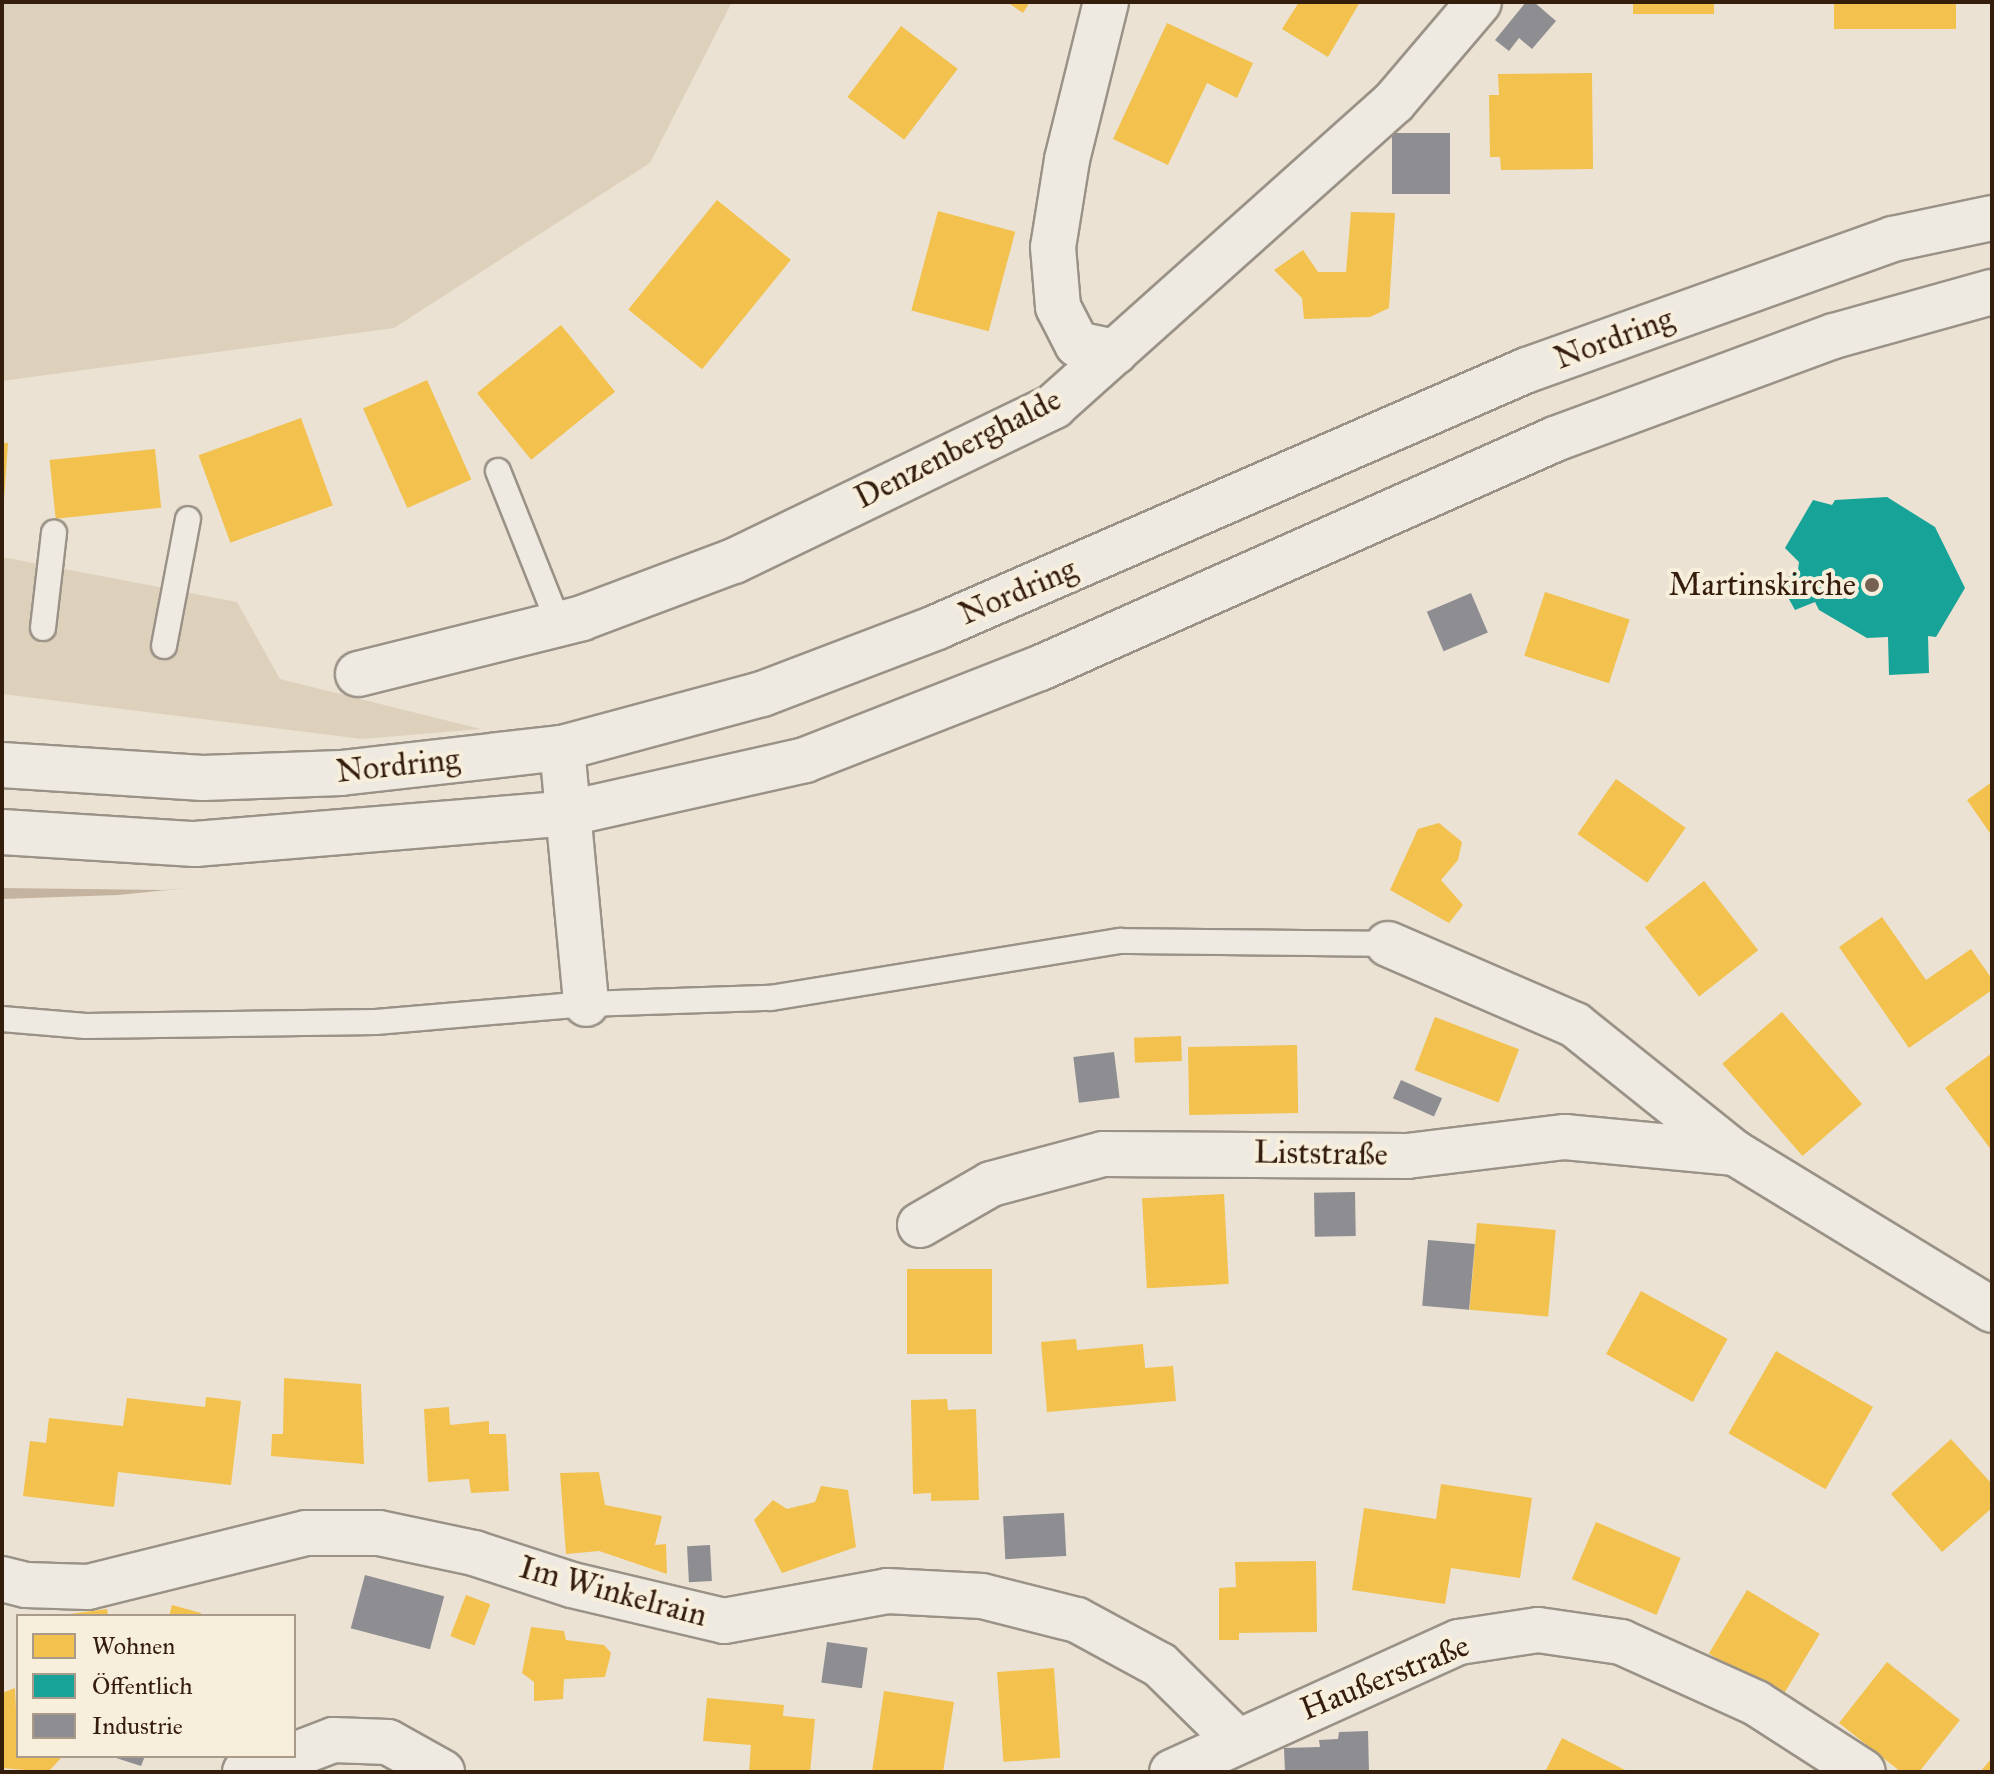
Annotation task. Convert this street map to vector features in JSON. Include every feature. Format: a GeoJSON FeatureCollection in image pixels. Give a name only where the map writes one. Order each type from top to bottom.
{"type":"FeatureCollection","features":[{"type":"Feature","properties":{"kind":"street"},"geometry":{"type":"LineString","coordinates":[[1106,2],[1067,160],[1053,247],[1058,307],[1077,344],[1115,352]]}},
{"type":"Feature","properties":{"kind":"street","name":"Denzenberghalde"},"geometry":{"type":"LineString","coordinates":[[358,674],[559,624],[734,561],[1040,413],[1115,352],[1394,102],[1479,2]]}},
{"type":"Feature","properties":{"kind":"street","name":"Nordring"},"geometry":{"type":"LineString","coordinates":[[2,765],[203,778],[341,773],[562,748],[762,694],[937,627],[1527,370],[1893,239],[1992,218]]}},
{"type":"Feature","properties":{"kind":"street","name":"Nordring"},"geometry":{"type":"LineString","coordinates":[[2,832],[195,844],[570,813],[805,760],[1040,668],[1555,439],[1834,336],[1992,292]]}},
{"type":"Feature","properties":{"kind":"street"},"geometry":{"type":"LineString","coordinates":[[562,748],[586,1004]]}},
{"type":"Feature","properties":{"kind":"street","name":"Liststraße"},"geometry":{"type":"LineString","coordinates":[[1388,944],[1575,1025],[1735,1153],[1992,1310]]}},
{"type":"Feature","properties":{"kind":"street","name":"Liststraße"},"geometry":{"type":"LineString","coordinates":[[920,1225],[991,1184],[1103,1154],[1407,1156],[1565,1137],[1735,1153]]}},
{"type":"Feature","properties":{"kind":"street","name":"Im Winkelrain"},"geometry":{"type":"LineString","coordinates":[[2,1579],[26,1585],[88,1587],[306,1533],[379,1533],[474,1553],[586,1589],[724,1621],[887,1591],[982,1596],[1077,1620],[1160,1665],[1236,1740]]}},
{"type":"Feature","properties":{"kind":"street","name":"Haußerstraße"},"geometry":{"type":"LineString","coordinates":[[1172,1772],[1236,1740],[1459,1642],[1538,1630],[1621,1642],[1756,1703],[1863,1772]]}},
{"type":"Feature","properties":{"kind":"street"},"geometry":{"type":"LineString","coordinates":[[296,1756],[333,1740],[388,1742],[442,1772]]}},
{"type":"Feature","properties":{"kind":"lane"},"geometry":{"type":"LineString","coordinates":[[498,471],[559,624]]}},
{"type":"Feature","properties":{"kind":"lane"},"geometry":{"type":"LineString","coordinates":[[164,646],[188,519]]}},
{"type":"Feature","properties":{"kind":"lane"},"geometry":{"type":"LineString","coordinates":[[43,628],[54,533]]}},
{"type":"Feature","properties":{"kind":"lane"},"geometry":{"type":"LineString","coordinates":[[2,1019],[86,1026],[376,1022],[586,1004],[771,998],[1120,941],[1388,944]]}},
{"type":"Feature","properties":{"kind":"shaded area"},"geometry":{"type":"Polygon","coordinates":[[[2,2],[732,2],[650,163],[394,328],[2,381],[2,2]]]}},
{"type":"Feature","properties":{"kind":"shaded area"},"geometry":{"type":"Polygon","coordinates":[[[2,557],[237,602],[280,679],[481,729],[362,739],[2,694],[2,557]]]}},
{"type":"Feature","properties":{"kind":"shaded area"},"geometry":{"type":"Polygon","coordinates":[[[2,888],[188,888],[118,895],[2,899],[2,888]]]}},
{"type":"Feature","properties":{"kind":"building: Wohnen"},"geometry":{"type":"Polygon","coordinates":[[[1007,2],[1030,2],[1023,13],[1007,2]]]}},
{"type":"Feature","properties":{"kind":"building: Wohnen"},"geometry":{"type":"Polygon","coordinates":[[[1299,2],[1360,2],[1328,57],[1282,29],[1299,2]]]}},
{"type":"Feature","properties":{"kind":"building: Wohnen"},"geometry":{"type":"Polygon","coordinates":[[[1633,2],[1714,2],[1714,14],[1633,14],[1633,2]]]}},
{"type":"Feature","properties":{"kind":"building: Wohnen"},"geometry":{"type":"Polygon","coordinates":[[[1834,2],[1956,2],[1956,29],[1834,29],[1834,2]]]}},
{"type":"Feature","properties":{"kind":"building: Wohnen"},"geometry":{"type":"Polygon","coordinates":[[[1167,23],[1253,63],[1237,98],[1207,83],[1168,165],[1113,139],[1167,23]]]}},
{"type":"Feature","properties":{"kind":"building: Wohnen"},"geometry":{"type":"Polygon","coordinates":[[[901,26],[958,69],[904,140],[847,97],[901,26]]]}},
{"type":"Feature","properties":{"kind":"building: Wohnen"},"geometry":{"type":"Polygon","coordinates":[[[1592,73],[1593,169],[1501,170],[1500,157],[1490,157],[1489,95],[1499,95],[1498,74],[1592,73]]]}},
{"type":"Feature","properties":{"kind":"building: Wohnen"},"geometry":{"type":"Polygon","coordinates":[[[717,200],[791,260],[702,369],[628,310],[717,200]]]}},
{"type":"Feature","properties":{"kind":"building: Wohnen"},"geometry":{"type":"Polygon","coordinates":[[[938,211],[1015,232],[989,331],[911,310],[938,211]]]}},
{"type":"Feature","properties":{"kind":"building: Wohnen"},"geometry":{"type":"Polygon","coordinates":[[[1351,212],[1395,213],[1389,308],[1370,317],[1304,319],[1302,298],[1274,270],[1303,250],[1318,272],[1346,272],[1351,212]]]}},
{"type":"Feature","properties":{"kind":"building: Wohnen"},"geometry":{"type":"Polygon","coordinates":[[[561,325],[615,392],[531,460],[477,393],[561,325]]]}},
{"type":"Feature","properties":{"kind":"building: Wohnen"},"geometry":{"type":"Polygon","coordinates":[[[427,380],[471,480],[407,508],[363,408],[427,380]]]}},
{"type":"Feature","properties":{"kind":"building: Wohnen"},"geometry":{"type":"Polygon","coordinates":[[[301,418],[333,505],[230,543],[199,455],[301,418]]]}},
{"type":"Feature","properties":{"kind":"building: Wohnen"},"geometry":{"type":"Polygon","coordinates":[[[2,443],[8,443],[4,500],[2,500],[2,443]]]}},
{"type":"Feature","properties":{"kind":"building: Wohnen"},"geometry":{"type":"Polygon","coordinates":[[[155,449],[161,508],[56,519],[50,460],[155,449]]]}},
{"type":"Feature","properties":{"kind":"building: Wohnen"},"geometry":{"type":"Polygon","coordinates":[[[1545,592],[1630,620],[1609,683],[1524,656],[1545,592]]]}},
{"type":"Feature","properties":{"kind":"building: Wohnen"},"geometry":{"type":"Polygon","coordinates":[[[1616,779],[1686,828],[1647,883],[1578,834],[1616,779]]]}},
{"type":"Feature","properties":{"kind":"building: Wohnen"},"geometry":{"type":"Polygon","coordinates":[[[1992,782],[1992,836],[1967,800],[1992,782]]]}},
{"type":"Feature","properties":{"kind":"building: Wohnen"},"geometry":{"type":"Polygon","coordinates":[[[1439,823],[1462,842],[1458,860],[1441,880],[1463,905],[1449,923],[1390,890],[1418,829],[1439,823]]]}},
{"type":"Feature","properties":{"kind":"building: Wohnen"},"geometry":{"type":"Polygon","coordinates":[[[1704,881],[1758,950],[1699,997],[1645,927],[1704,881]]]}},
{"type":"Feature","properties":{"kind":"building: Wohnen"},"geometry":{"type":"Polygon","coordinates":[[[1882,917],[1926,980],[1971,949],[1992,979],[1992,990],[1909,1048],[1839,947],[1882,917]]]}},
{"type":"Feature","properties":{"kind":"building: Wohnen"},"geometry":{"type":"Polygon","coordinates":[[[1782,1012],[1862,1104],[1802,1156],[1722,1064],[1782,1012]]]}},
{"type":"Feature","properties":{"kind":"building: Wohnen"},"geometry":{"type":"Polygon","coordinates":[[[1435,1017],[1519,1049],[1499,1102],[1415,1070],[1435,1017]]]}},
{"type":"Feature","properties":{"kind":"building: Wohnen"},"geometry":{"type":"Polygon","coordinates":[[[1181,1036],[1182,1061],[1135,1063],[1134,1038],[1181,1036]]]}},
{"type":"Feature","properties":{"kind":"building: Wohnen"},"geometry":{"type":"Polygon","coordinates":[[[1297,1045],[1298,1113],[1189,1115],[1188,1047],[1297,1045]]]}},
{"type":"Feature","properties":{"kind":"building: Wohnen"},"geometry":{"type":"Polygon","coordinates":[[[1992,1053],[1992,1151],[1945,1088],[1992,1053]]]}},
{"type":"Feature","properties":{"kind":"building: Wohnen"},"geometry":{"type":"Polygon","coordinates":[[[1224,1194],[1229,1284],[1147,1288],[1142,1198],[1224,1194]]]}},
{"type":"Feature","properties":{"kind":"building: Wohnen"},"geometry":{"type":"Polygon","coordinates":[[[1477,1223],[1556,1230],[1548,1317],[1469,1310],[1477,1223]]]}},
{"type":"Feature","properties":{"kind":"building: Wohnen"},"geometry":{"type":"Polygon","coordinates":[[[907,1269],[992,1269],[992,1354],[907,1354],[907,1269]]]}},
{"type":"Feature","properties":{"kind":"building: Wohnen"},"geometry":{"type":"Polygon","coordinates":[[[1641,1291],[1728,1339],[1693,1402],[1606,1354],[1641,1291]]]}},
{"type":"Feature","properties":{"kind":"building: Wohnen"},"geometry":{"type":"Polygon","coordinates":[[[1076,1339],[1077,1350],[1143,1344],[1145,1368],[1173,1366],[1176,1401],[1047,1412],[1041,1342],[1076,1339]]]}},
{"type":"Feature","properties":{"kind":"building: Wohnen"},"geometry":{"type":"Polygon","coordinates":[[[1776,1351],[1873,1407],[1825,1489],[1728,1433],[1776,1351]]]}},
{"type":"Feature","properties":{"kind":"building: Wohnen"},"geometry":{"type":"Polygon","coordinates":[[[284,1378],[361,1384],[364,1464],[271,1456],[272,1434],[283,1434],[284,1378]]]}},
{"type":"Feature","properties":{"kind":"building: Wohnen"},"geometry":{"type":"Polygon","coordinates":[[[206,1397],[241,1401],[231,1485],[118,1472],[114,1507],[23,1496],[30,1441],[46,1443],[49,1418],[123,1426],[127,1398],[205,1407],[206,1397]]]}},
{"type":"Feature","properties":{"kind":"building: Wohnen"},"geometry":{"type":"Polygon","coordinates":[[[947,1399],[948,1410],[976,1409],[979,1500],[931,1501],[931,1493],[913,1494],[911,1400],[947,1399]]]}},
{"type":"Feature","properties":{"kind":"building: Wohnen"},"geometry":{"type":"Polygon","coordinates":[[[449,1407],[450,1425],[489,1421],[489,1434],[506,1434],[509,1491],[471,1493],[469,1479],[428,1482],[424,1409],[449,1407]]]}},
{"type":"Feature","properties":{"kind":"building: Wohnen"},"geometry":{"type":"Polygon","coordinates":[[[1951,1439],[1992,1484],[1992,1508],[1942,1552],[1891,1494],[1951,1439]]]}},
{"type":"Feature","properties":{"kind":"building: Wohnen"},"geometry":{"type":"Polygon","coordinates":[[[599,1472],[605,1505],[662,1516],[655,1545],[666,1544],[667,1574],[599,1551],[566,1554],[560,1473],[599,1472]]]}},
{"type":"Feature","properties":{"kind":"building: Wohnen"},"geometry":{"type":"Polygon","coordinates":[[[1441,1484],[1532,1498],[1520,1578],[1451,1568],[1445,1604],[1352,1590],[1364,1508],[1436,1519],[1441,1484]]]}},
{"type":"Feature","properties":{"kind":"building: Wohnen"},"geometry":{"type":"Polygon","coordinates":[[[821,1486],[848,1490],[856,1547],[782,1573],[754,1520],[773,1500],[787,1509],[815,1502],[821,1486]]]}},
{"type":"Feature","properties":{"kind":"building: Wohnen"},"geometry":{"type":"Polygon","coordinates":[[[1596,1522],[1681,1558],[1656,1615],[1572,1579],[1596,1522]]]}},
{"type":"Feature","properties":{"kind":"building: Wohnen"},"geometry":{"type":"Polygon","coordinates":[[[1316,1561],[1317,1632],[1239,1633],[1239,1640],[1219,1640],[1219,1588],[1236,1587],[1235,1562],[1316,1561]]]}},
{"type":"Feature","properties":{"kind":"building: Wohnen"},"geometry":{"type":"Polygon","coordinates":[[[1747,1590],[1820,1634],[1782,1697],[1709,1653],[1747,1590]]]}},
{"type":"Feature","properties":{"kind":"building: Wohnen"},"geometry":{"type":"Polygon","coordinates":[[[466,1595],[490,1604],[475,1645],[450,1636],[466,1595]]]}},
{"type":"Feature","properties":{"kind":"building: Wohnen"},"geometry":{"type":"Polygon","coordinates":[[[172,1605],[201,1613],[201,1614],[170,1614],[172,1605]]]}},
{"type":"Feature","properties":{"kind":"building: Wohnen"},"geometry":{"type":"Polygon","coordinates":[[[107,1609],[108,1614],[69,1614],[107,1609]]]}},
{"type":"Feature","properties":{"kind":"building: Wohnen"},"geometry":{"type":"Polygon","coordinates":[[[531,1627],[564,1631],[566,1640],[604,1645],[611,1653],[605,1677],[564,1679],[563,1699],[534,1701],[534,1682],[522,1673],[531,1627]]]}},
{"type":"Feature","properties":{"kind":"building: Wohnen"},"geometry":{"type":"Polygon","coordinates":[[[1887,1662],[1960,1720],[1919,1772],[1901,1772],[1839,1723],[1887,1662]]]}},
{"type":"Feature","properties":{"kind":"building: Wohnen"},"geometry":{"type":"Polygon","coordinates":[[[1054,1668],[1060,1758],[1003,1762],[997,1672],[1054,1668]]]}},
{"type":"Feature","properties":{"kind":"building: Wohnen"},"geometry":{"type":"Polygon","coordinates":[[[15,1688],[16,1758],[61,1758],[48,1772],[2,1768],[2,1693],[15,1688]]]}},
{"type":"Feature","properties":{"kind":"building: Wohnen"},"geometry":{"type":"Polygon","coordinates":[[[884,1691],[954,1702],[943,1772],[872,1772],[884,1691]]]}},
{"type":"Feature","properties":{"kind":"building: Wohnen"},"geometry":{"type":"Polygon","coordinates":[[[707,1698],[784,1705],[783,1716],[815,1719],[810,1772],[749,1772],[751,1745],[703,1741],[707,1698]]]}},
{"type":"Feature","properties":{"kind":"building: Wohnen"},"geometry":{"type":"Polygon","coordinates":[[[1562,1738],[1629,1772],[1545,1772],[1562,1738]]]}},
{"type":"Feature","properties":{"kind":"building: Wohnen"},"geometry":{"type":"Polygon","coordinates":[[[1992,1758],[1992,1772],[1980,1772],[1992,1758]]]}},
{"type":"Feature","properties":{"kind":"building: Öffentlich","name":"Martinskirche"},"geometry":{"type":"Polygon","coordinates":[[[1887,497],[1935,527],[1965,588],[1936,637],[1928,636],[1929,673],[1889,675],[1888,637],[1867,638],[1819,610],[1815,602],[1795,610],[1780,583],[1798,570],[1799,562],[1785,548],[1813,500],[1832,505],[1835,500],[1887,497]]]}},
{"type":"Feature","properties":{"kind":"building: Industrie"},"geometry":{"type":"Polygon","coordinates":[[[1526,2],[1534,2],[1556,21],[1532,49],[1519,38],[1509,51],[1495,40],[1526,2]]]}},
{"type":"Feature","properties":{"kind":"building: Industrie"},"geometry":{"type":"Polygon","coordinates":[[[1392,133],[1450,133],[1450,194],[1392,194],[1392,133]]]}},
{"type":"Feature","properties":{"kind":"building: Industrie"},"geometry":{"type":"Polygon","coordinates":[[[1471,593],[1488,633],[1444,651],[1427,612],[1471,593]]]}},
{"type":"Feature","properties":{"kind":"building: Industrie"},"geometry":{"type":"Polygon","coordinates":[[[1114,1052],[1120,1098],[1079,1103],[1073,1057],[1114,1052]]]}},
{"type":"Feature","properties":{"kind":"building: Industrie"},"geometry":{"type":"Polygon","coordinates":[[[1401,1080],[1442,1098],[1434,1117],[1393,1098],[1401,1080]]]}},
{"type":"Feature","properties":{"kind":"building: Industrie"},"geometry":{"type":"Polygon","coordinates":[[[1355,1192],[1356,1236],[1315,1237],[1314,1193],[1355,1192]]]}},
{"type":"Feature","properties":{"kind":"building: Industrie"},"geometry":{"type":"Polygon","coordinates":[[[1428,1240],[1475,1244],[1469,1310],[1422,1306],[1428,1240]]]}},
{"type":"Feature","properties":{"kind":"building: Industrie"},"geometry":{"type":"Polygon","coordinates":[[[1064,1513],[1066,1556],[1005,1559],[1003,1516],[1064,1513]]]}},
{"type":"Feature","properties":{"kind":"building: Industrie"},"geometry":{"type":"Polygon","coordinates":[[[710,1545],[712,1581],[689,1582],[687,1546],[710,1545]]]}},
{"type":"Feature","properties":{"kind":"building: Industrie"},"geometry":{"type":"Polygon","coordinates":[[[365,1575],[444,1596],[430,1649],[351,1628],[365,1575]]]}},
{"type":"Feature","properties":{"kind":"building: Industrie"},"geometry":{"type":"Polygon","coordinates":[[[827,1642],[868,1648],[862,1688],[821,1683],[827,1642]]]}},
{"type":"Feature","properties":{"kind":"building: Industrie"},"geometry":{"type":"Polygon","coordinates":[[[1368,1731],[1369,1772],[1285,1772],[1284,1748],[1320,1747],[1319,1740],[1338,1739],[1339,1732],[1368,1731]]]}},
{"type":"Feature","properties":{"kind":"building: Industrie"},"geometry":{"type":"Polygon","coordinates":[[[116,1758],[144,1758],[141,1766],[116,1758]]]}},
{"type":"Feature","properties":{"kind":"place","name":"Martinskirche"},"geometry":{"type":"Point","coordinates":[1872,585]}}]}
